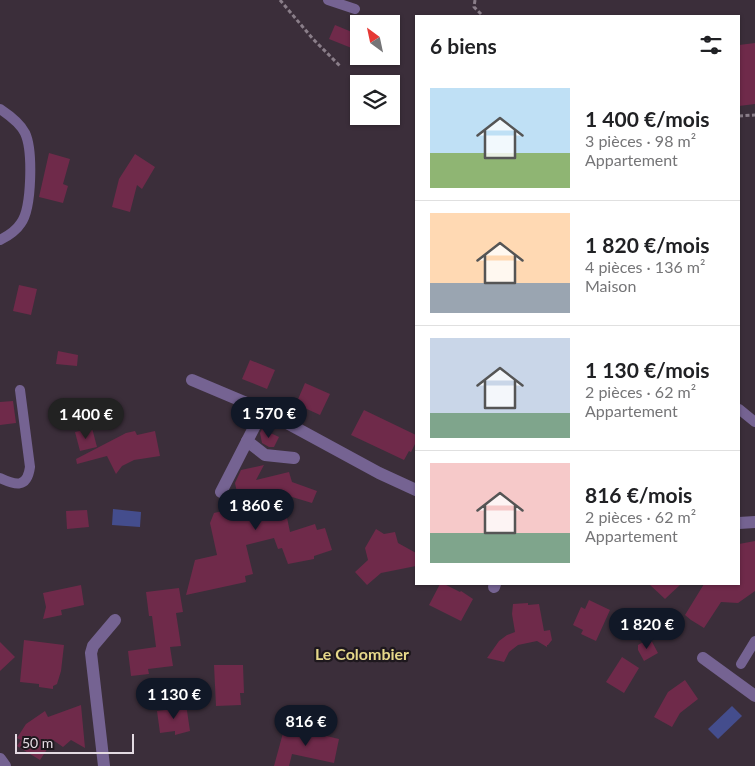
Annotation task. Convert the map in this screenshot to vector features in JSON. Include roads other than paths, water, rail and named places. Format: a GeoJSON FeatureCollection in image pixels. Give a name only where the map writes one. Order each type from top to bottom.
{"type":"FeatureCollection","features":[{"type":"Feature","properties":{"kind":"street"},"geometry":{"type":"LineString","coordinates":[[192,380],[263,410],[379,473],[415,490]]}},
{"type":"Feature","properties":{"kind":"street"},"geometry":{"type":"LineString","coordinates":[[221,492],[263,410]]}},
{"type":"Feature","properties":{"kind":"street"},"geometry":{"type":"LineString","coordinates":[[247,441],[265,456],[294,458]]}},
{"type":"Feature","properties":{"kind":"street"},"geometry":{"type":"LineString","coordinates":[[740,524],[755,522]]}},
{"type":"Feature","properties":{"kind":"street"},"geometry":{"type":"LineString","coordinates":[[104,766],[90,653],[93,646],[114,620]]}},
{"type":"Feature","properties":{"kind":"street"},"geometry":{"type":"LineString","coordinates":[[703,658],[755,696]]}},
{"type":"Feature","properties":{"kind":"street"},"geometry":{"type":"LineString","coordinates":[[0,759],[5,766]]}},
{"type":"Feature","properties":{"kind":"lane"},"geometry":{"type":"LineString","coordinates":[[328,0],[355,9]]}},
{"type":"Feature","properties":{"kind":"lane"},"geometry":{"type":"LineString","coordinates":[[0,109],[17,122],[25,133],[29,150],[30,187],[24,218],[15,230],[0,240]]}},
{"type":"Feature","properties":{"kind":"lane"},"geometry":{"type":"LineString","coordinates":[[0,478],[14,485],[25,481],[29,474],[30,467],[20,390]]}},
{"type":"Feature","properties":{"kind":"lane"},"geometry":{"type":"LineString","coordinates":[[740,410],[755,422]]}},
{"type":"Feature","properties":{"kind":"lane"},"geometry":{"type":"LineString","coordinates":[[741,664],[755,641]]}},
{"type":"Feature","properties":{"kind":"water"},"geometry":{"type":"Polygon","coordinates":[[[113,509],[141,512],[140,527],[112,525],[113,509]]]}},
{"type":"Feature","properties":{"kind":"water"},"geometry":{"type":"Polygon","coordinates":[[[732,706],[742,716],[718,739],[708,729],[732,706]]]}},
{"type":"Feature","properties":{"kind":"district","name":"Le Colombier"},"geometry":{"type":"Point","coordinates":[362,654]}}]}
